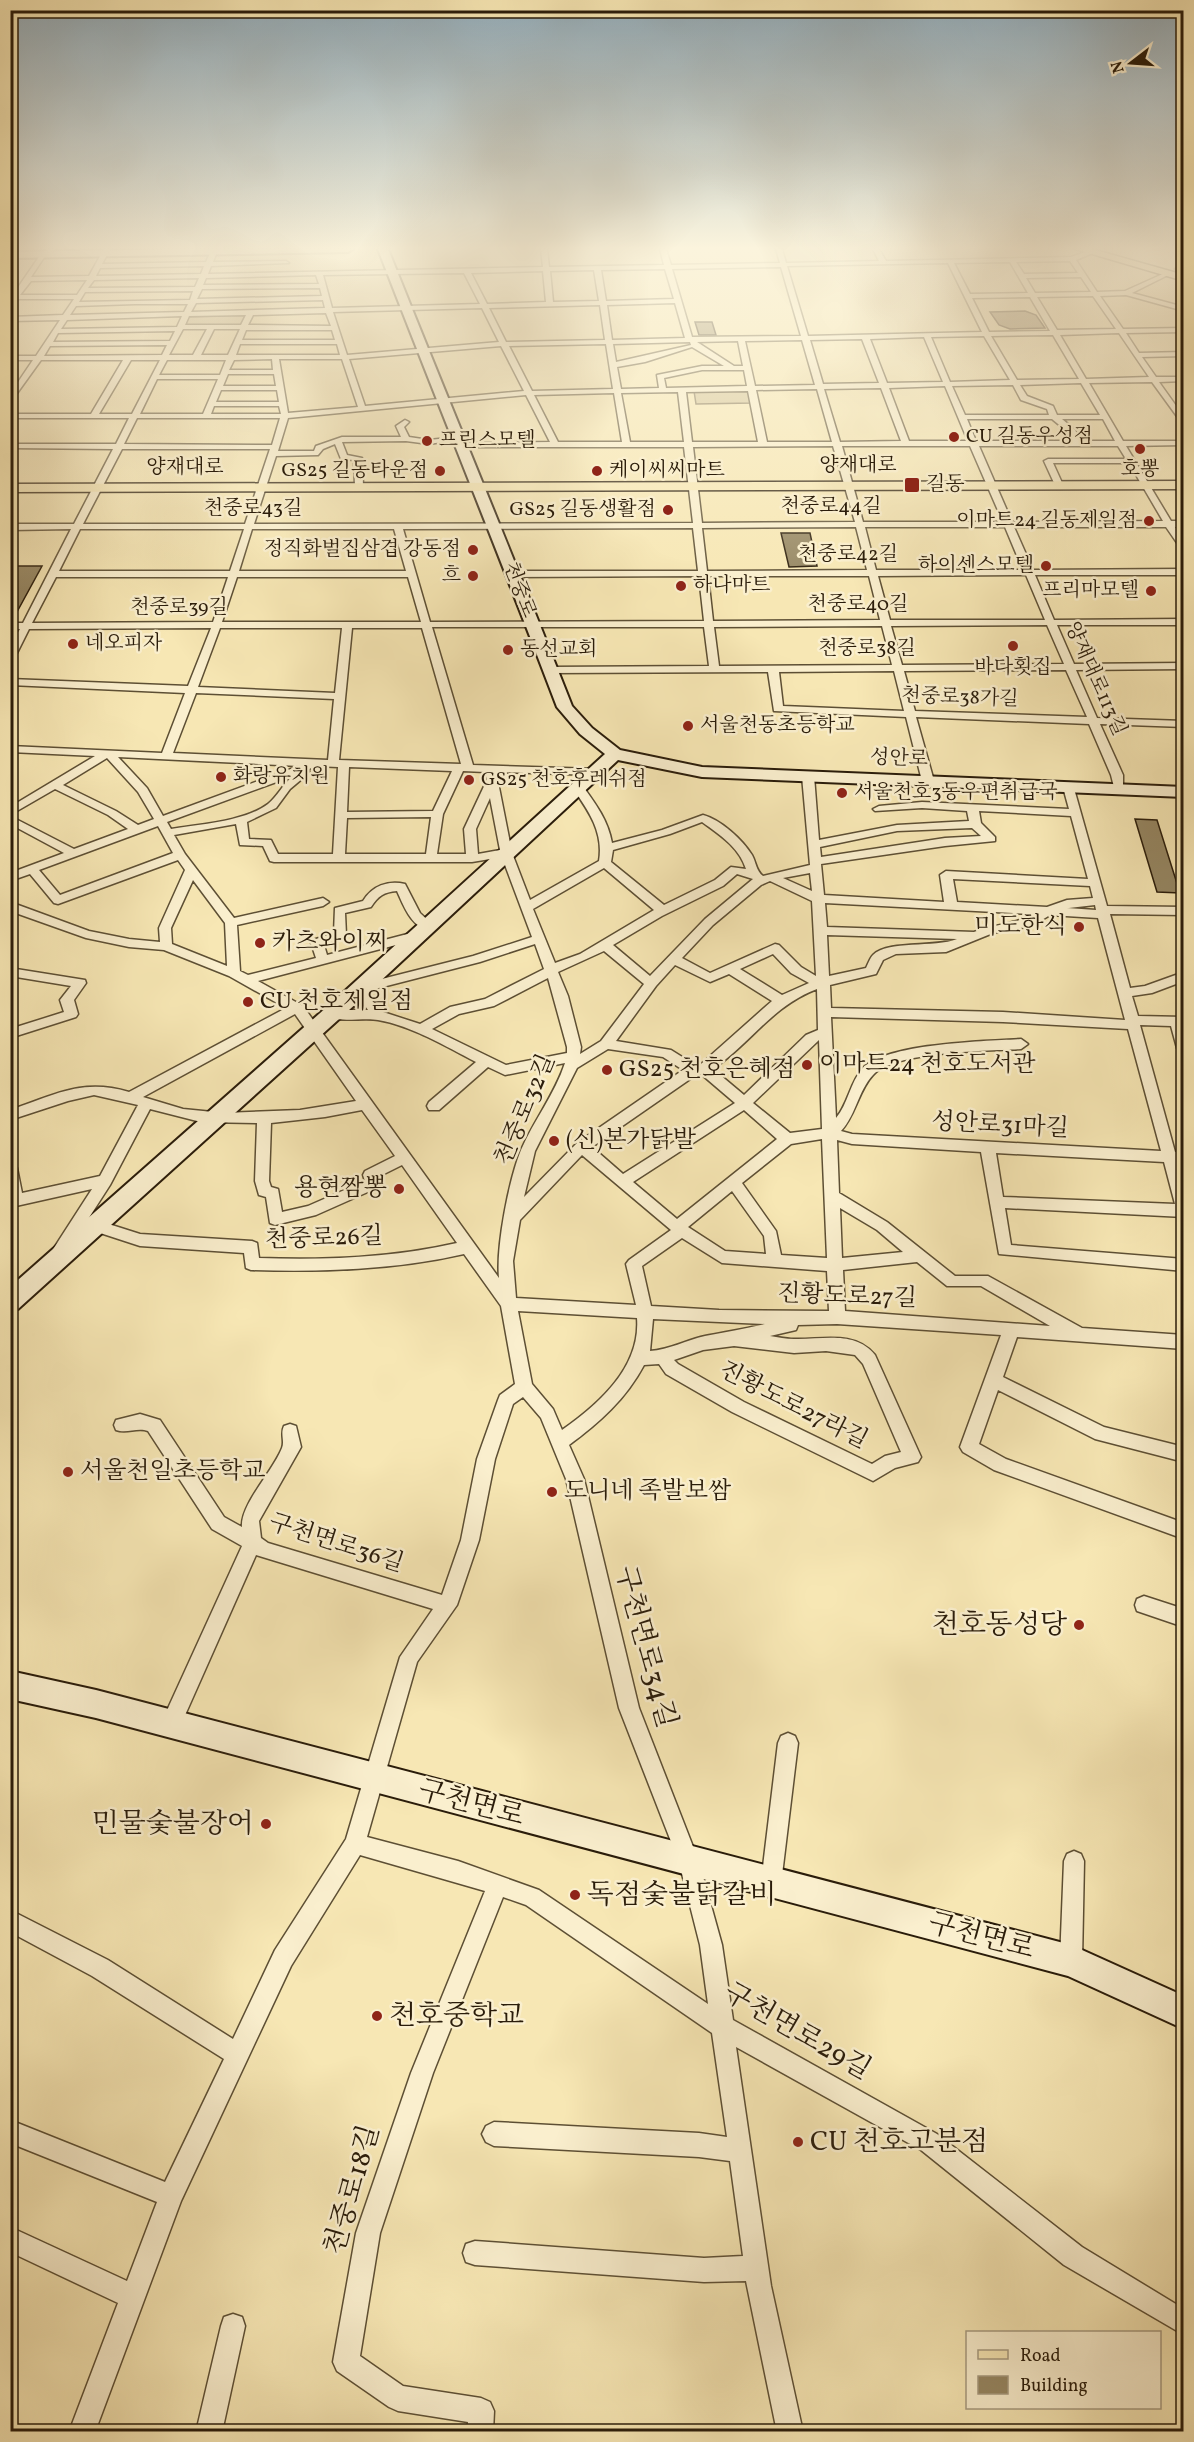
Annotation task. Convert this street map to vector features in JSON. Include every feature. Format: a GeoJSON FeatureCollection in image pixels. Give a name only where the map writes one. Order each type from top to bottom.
{"type":"FeatureCollection","features":[{"type":"Feature","properties":{"kind":"main road","name":"천중로"},"geometry":{"type":"LineString","coordinates":[[428,363],[459,442],[480,486],[565,707],[586,731],[615,754]]}},
{"type":"Feature","properties":{"kind":"main road","name":"양재대로"},"geometry":{"type":"LineString","coordinates":[[10,488],[1184,484]]}},
{"type":"Feature","properties":{"kind":"main road"},"geometry":{"type":"LineString","coordinates":[[10,1302],[359,989],[615,754]]}},
{"type":"Feature","properties":{"kind":"main road","name":"성안로"},"geometry":{"type":"LineString","coordinates":[[615,754],[702,772],[1184,792]]}},
{"type":"Feature","properties":{"kind":"main road","name":"구천면로"},"geometry":{"type":"LineString","coordinates":[[10,1685],[171,1724],[1071,1961],[1184,2013]]}},
{"type":"Feature","properties":{"kind":"street"},"geometry":{"type":"LineString","coordinates":[[10,401],[35,363]]}},
{"type":"Feature","properties":{"kind":"street"},"geometry":{"type":"LineString","coordinates":[[94,416],[125,363]]}},
{"type":"Feature","properties":{"kind":"street"},"geometry":{"type":"LineString","coordinates":[[10,657],[161,363]]}},
{"type":"Feature","properties":{"kind":"street"},"geometry":{"type":"LineString","coordinates":[[206,416],[229,363]]}},
{"type":"Feature","properties":{"kind":"street"},"geometry":{"type":"LineString","coordinates":[[166,756],[216,627],[285,416],[276,363]]}},
{"type":"Feature","properties":{"kind":"street"},"geometry":{"type":"LineString","coordinates":[[346,363],[362,408]]}},
{"type":"Feature","properties":{"kind":"street"},"geometry":{"type":"LineString","coordinates":[[512,363],[555,444]]}},
{"type":"Feature","properties":{"kind":"street"},"geometry":{"type":"LineString","coordinates":[[626,444],[612,364],[629,363]]}},
{"type":"Feature","properties":{"kind":"street"},"geometry":{"type":"LineString","coordinates":[[725,363],[732,368]]}},
{"type":"Feature","properties":{"kind":"street"},"geometry":{"type":"LineString","coordinates":[[746,363],[763,444]]}},
{"type":"Feature","properties":{"kind":"street"},"geometry":{"type":"LineString","coordinates":[[814,363],[887,623],[928,781]]}},
{"type":"Feature","properties":{"kind":"street"},"geometry":{"type":"LineString","coordinates":[[875,363],[906,443]]}},
{"type":"Feature","properties":{"kind":"street","name":"양재대로113길"},"geometry":{"type":"LineString","coordinates":[[939,363],[1118,775],[1119,789]]}},
{"type":"Feature","properties":{"kind":"street"},"geometry":{"type":"LineString","coordinates":[[1003,363],[1024,398],[1050,408],[1054,417],[1072,432],[1077,443]]}},
{"type":"Feature","properties":{"kind":"street"},"geometry":{"type":"LineString","coordinates":[[1073,363],[1184,550]]}},
{"type":"Feature","properties":{"kind":"street"},"geometry":{"type":"LineString","coordinates":[[1142,363],[1179,412],[1183,424]]}},
{"type":"Feature","properties":{"kind":"street"},"geometry":{"type":"LineString","coordinates":[[663,390],[660,377],[702,368],[747,368]]}},
{"type":"Feature","properties":{"kind":"street"},"geometry":{"type":"LineString","coordinates":[[153,377],[277,372]]}},
{"type":"Feature","properties":{"kind":"street"},"geometry":{"type":"LineString","coordinates":[[10,416],[285,416],[528,393],[1184,379]]}},
{"type":"Feature","properties":{"kind":"street"},"geometry":{"type":"LineString","coordinates":[[218,388],[280,388]]}},
{"type":"Feature","properties":{"kind":"street"},"geometry":{"type":"LineString","coordinates":[[682,390],[714,670]]}},
{"type":"Feature","properties":{"kind":"street"},"geometry":{"type":"LineString","coordinates":[[211,404],[283,404]]}},
{"type":"Feature","properties":{"kind":"street"},"geometry":{"type":"LineString","coordinates":[[962,417],[1105,417]]}},
{"type":"Feature","properties":{"kind":"street"},"geometry":{"type":"LineString","coordinates":[[405,422],[400,426],[406,439]]}},
{"type":"Feature","properties":{"kind":"street"},"geometry":{"type":"LineString","coordinates":[[10,446],[119,446],[318,453],[319,448],[338,441],[406,439],[429,442],[555,444],[1184,443]]}},
{"type":"Feature","properties":{"kind":"street"},"geometry":{"type":"LineString","coordinates":[[338,441],[344,457],[358,458],[359,486]]}},
{"type":"Feature","properties":{"kind":"street"},"geometry":{"type":"LineString","coordinates":[[1059,485],[1048,461],[1131,461]]}},
{"type":"Feature","properties":{"kind":"street","name":"천중로44길"},"geometry":{"type":"LineString","coordinates":[[495,527],[1184,524]]}},
{"type":"Feature","properties":{"kind":"street","name":"천중로43길"},"geometry":{"type":"LineString","coordinates":[[10,527],[495,527]]}},
{"type":"Feature","properties":{"kind":"street"},"geometry":{"type":"LineString","coordinates":[[398,527],[463,768],[437,814],[430,858]]}},
{"type":"Feature","properties":{"kind":"street","name":"천중로42길"},"geometry":{"type":"LineString","coordinates":[[512,574],[1184,572]]}},
{"type":"Feature","properties":{"kind":"street"},"geometry":{"type":"LineString","coordinates":[[53,574],[411,574]]}},
{"type":"Feature","properties":{"kind":"street","name":"천중로40길"},"geometry":{"type":"LineString","coordinates":[[532,624],[1184,622]]}},
{"type":"Feature","properties":{"kind":"street","name":"천중로39길"},"geometry":{"type":"LineString","coordinates":[[10,626],[532,624]]}},
{"type":"Feature","properties":{"kind":"street"},"geometry":{"type":"LineString","coordinates":[[339,858],[340,696],[347,626]]}},
{"type":"Feature","properties":{"kind":"street","name":"천중로38길"},"geometry":{"type":"LineString","coordinates":[[551,670],[714,670],[898,666],[1184,666]]}},
{"type":"Feature","properties":{"kind":"street","name":"천중로38가길"},"geometry":{"type":"LineString","coordinates":[[773,667],[778,709],[1184,724]]}},
{"type":"Feature","properties":{"kind":"street"},"geometry":{"type":"LineString","coordinates":[[10,682],[340,696]]}},
{"type":"Feature","properties":{"kind":"street"},"geometry":{"type":"LineString","coordinates":[[10,748],[463,768],[491,773],[596,772]]}},
{"type":"Feature","properties":{"kind":"street"},"geometry":{"type":"LineString","coordinates":[[73,853],[11,818],[55,785],[108,753]]}},
{"type":"Feature","properties":{"kind":"street"},"geometry":{"type":"LineString","coordinates":[[108,753],[143,790],[180,855],[231,923],[234,973]]}},
{"type":"Feature","properties":{"kind":"street"},"geometry":{"type":"LineString","coordinates":[[163,828],[316,763]]}},
{"type":"Feature","properties":{"kind":"street"},"geometry":{"type":"LineString","coordinates":[[10,877],[136,829],[241,820],[272,806],[286,788],[316,763]]}},
{"type":"Feature","properties":{"kind":"street"},"geometry":{"type":"LineString","coordinates":[[241,820],[244,843],[267,842],[274,858],[472,858],[506,854],[491,773]]}},
{"type":"Feature","properties":{"kind":"street"},"geometry":{"type":"LineString","coordinates":[[472,858],[470,829],[491,773]]}},
{"type":"Feature","properties":{"kind":"street"},"geometry":{"type":"LineString","coordinates":[[808,776],[821,931],[837,1317]]}},
{"type":"Feature","properties":{"kind":"street"},"geometry":{"type":"LineString","coordinates":[[55,785],[112,813],[136,829]]}},
{"type":"Feature","properties":{"kind":"street"},"geometry":{"type":"LineString","coordinates":[[527,907],[605,863],[609,847],[604,829],[578,787]]}},
{"type":"Feature","properties":{"kind":"street"},"geometry":{"type":"LineString","coordinates":[[996,1202],[1183,1211],[1176,1157],[1124,993],[1069,787]]}},
{"type":"Feature","properties":{"kind":"street"},"geometry":{"type":"LineString","coordinates":[[879,809],[922,805],[972,806],[1076,813]]}},
{"type":"Feature","properties":{"kind":"street"},"geometry":{"type":"LineString","coordinates":[[330,1014],[378,1015],[421,1029],[505,1070],[572,1061],[606,1044],[651,983],[709,922],[762,877],[815,865],[945,842],[991,839],[975,824],[972,806]]}},
{"type":"Feature","properties":{"kind":"street"},"geometry":{"type":"LineString","coordinates":[[341,815],[437,814]]}},
{"type":"Feature","properties":{"kind":"street"},"geometry":{"type":"LineString","coordinates":[[609,847],[666,832],[703,818],[741,846],[762,877]]}},
{"type":"Feature","properties":{"kind":"street"},"geometry":{"type":"LineString","coordinates":[[814,845],[897,828],[975,824]]}},
{"type":"Feature","properties":{"kind":"street","name":"천중로32길"},"geometry":{"type":"LineString","coordinates":[[506,854],[561,996],[574,1047],[572,1061],[528,1151],[505,1262],[509,1304]]}},
{"type":"Feature","properties":{"kind":"street"},"geometry":{"type":"LineString","coordinates":[[32,869],[58,900],[180,855]]}},
{"type":"Feature","properties":{"kind":"street"},"geometry":{"type":"LineString","coordinates":[[605,863],[663,911]]}},
{"type":"Feature","properties":{"kind":"street"},"geometry":{"type":"LineString","coordinates":[[166,946],[165,928],[191,870]]}},
{"type":"Feature","properties":{"kind":"street"},"geometry":{"type":"LineString","coordinates":[[421,1029],[455,1010],[489,1003],[584,957],[603,944],[718,883],[735,870],[762,877],[819,899],[1026,908],[1045,912],[1102,908],[1184,910]]}},
{"type":"Feature","properties":{"kind":"street"},"geometry":{"type":"LineString","coordinates":[[951,905],[946,875],[1095,883]]}},
{"type":"Feature","properties":{"kind":"street"},"geometry":{"type":"LineString","coordinates":[[246,980],[421,930],[401,887],[382,887],[374,892],[367,904],[339,910],[340,936],[317,943],[322,958]]}},
{"type":"Feature","properties":{"kind":"street"},"geometry":{"type":"LineString","coordinates":[[231,923],[323,902]]}},
{"type":"Feature","properties":{"kind":"street"},"geometry":{"type":"LineString","coordinates":[[10,906],[40,920],[146,947],[166,946],[234,973],[298,1010],[509,1304],[524,1388],[506,1400],[486,1459],[470,1540],[448,1605],[409,1657],[355,1844],[283,1958],[171,2196],[82,2432]]}},
{"type":"Feature","properties":{"kind":"street"},"geometry":{"type":"LineString","coordinates":[[513,1216],[582,1147],[698,1069],[714,1062],[782,1001],[823,982],[871,971],[878,957],[894,950],[946,948],[976,935],[1028,923],[1045,912]]}},
{"type":"Feature","properties":{"kind":"street"},"geometry":{"type":"LineString","coordinates":[[821,931],[976,935]]}},
{"type":"Feature","properties":{"kind":"street"},"geometry":{"type":"LineString","coordinates":[[378,1015],[359,989],[476,959],[538,939]]}},
{"type":"Feature","properties":{"kind":"street"},"geometry":{"type":"LineString","coordinates":[[603,944],[651,983]]}},
{"type":"Feature","properties":{"kind":"street"},"geometry":{"type":"LineString","coordinates":[[674,959],[710,978],[775,948],[794,969],[810,980],[823,982]]}},
{"type":"Feature","properties":{"kind":"street"},"geometry":{"type":"LineString","coordinates":[[729,968],[782,1001]]}},
{"type":"Feature","properties":{"kind":"street"},"geometry":{"type":"LineString","coordinates":[[10,972],[80,982],[67,1000],[71,1014],[10,1034]]}},
{"type":"Feature","properties":{"kind":"street"},"geometry":{"type":"LineString","coordinates":[[1124,993],[1146,990],[1184,976]]}},
{"type":"Feature","properties":{"kind":"street"},"geometry":{"type":"LineString","coordinates":[[128,1099],[283,1013],[298,1010]]}},
{"type":"Feature","properties":{"kind":"street"},"geometry":{"type":"LineString","coordinates":[[824,1012],[1133,1023],[1161,1022],[1181,1018],[1184,1048]]}},
{"type":"Feature","properties":{"kind":"street"},"geometry":{"type":"LineString","coordinates":[[623,1181],[743,1104],[811,1038],[825,1033]]}},
{"type":"Feature","properties":{"kind":"street"},"geometry":{"type":"LineString","coordinates":[[606,1044],[666,1053],[698,1069],[787,1139]]}},
{"type":"Feature","properties":{"kind":"street"},"geometry":{"type":"LineString","coordinates":[[559,1442],[593,1418],[619,1390],[645,1348],[646,1326],[634,1264],[787,1139],[829,1133],[843,1122],[868,1071],[878,1064],[930,1051],[1021,1044]]}},
{"type":"Feature","properties":{"kind":"street"},"geometry":{"type":"LineString","coordinates":[[434,1106],[486,1061]]}},
{"type":"Feature","properties":{"kind":"street"},"geometry":{"type":"LineString","coordinates":[[10,1115],[95,1089],[183,1114],[215,1118],[346,1110],[365,1104]]}},
{"type":"Feature","properties":{"kind":"street"},"geometry":{"type":"LineString","coordinates":[[48,1268],[105,1180],[146,1104]]}},
{"type":"Feature","properties":{"kind":"street"},"geometry":{"type":"LineString","coordinates":[[264,1116],[262,1181],[264,1191],[273,1192],[275,1219],[311,1211],[374,1184],[370,1175],[403,1158]]}},
{"type":"Feature","properties":{"kind":"street","name":"성안로31마길"},"geometry":{"type":"LineString","coordinates":[[829,1133],[852,1139],[988,1149],[1176,1157]]}},
{"type":"Feature","properties":{"kind":"street"},"geometry":{"type":"LineString","coordinates":[[582,1147],[680,1228],[722,1257],[834,1265],[919,1256]]}},
{"type":"Feature","properties":{"kind":"street"},"geometry":{"type":"LineString","coordinates":[[988,1149],[1004,1250],[1184,1265]]}},
{"type":"Feature","properties":{"kind":"street"},"geometry":{"type":"LineString","coordinates":[[10,1168],[16,1200],[105,1180]]}},
{"type":"Feature","properties":{"kind":"street"},"geometry":{"type":"LineString","coordinates":[[733,1182],[771,1235],[774,1260]]}},
{"type":"Feature","properties":{"kind":"street"},"geometry":{"type":"LineString","coordinates":[[832,1196],[882,1226],[952,1282],[983,1280],[1082,1336]]}},
{"type":"Feature","properties":{"kind":"street","name":"천중로26길"},"geometry":{"type":"LineString","coordinates":[[96,1226],[140,1240],[252,1247],[250,1264],[336,1266],[443,1253],[466,1247]]}},
{"type":"Feature","properties":{"kind":"street","name":"진황도로27길"},"geometry":{"type":"LineString","coordinates":[[509,1304],[643,1313],[817,1319],[837,1317],[1184,1342]]}},
{"type":"Feature","properties":{"kind":"street","name":"진황도로27라길"},"geometry":{"type":"LineString","coordinates":[[638,1359],[663,1357],[703,1343],[734,1339],[817,1319]]}},
{"type":"Feature","properties":{"kind":"street"},"geometry":{"type":"LineString","coordinates":[[1011,1331],[969,1447],[1000,1464],[1184,1531]]}},
{"type":"Feature","properties":{"kind":"street","name":"진황도로27라길"},"geometry":{"type":"LineString","coordinates":[[663,1357],[672,1369],[738,1407],[873,1473],[891,1461],[912,1457],[884,1390],[861,1350],[849,1346],[826,1344],[794,1346],[734,1339]]}},
{"type":"Feature","properties":{"kind":"street"},"geometry":{"type":"LineString","coordinates":[[993,1380],[1101,1434],[1184,1455]]}},
{"type":"Feature","properties":{"kind":"street","name":"구천면로34길"},"geometry":{"type":"LineString","coordinates":[[524,1388],[547,1414],[575,1479],[629,1708],[689,1862],[711,1945],[757,2268],[790,2432]]}},
{"type":"Feature","properties":{"kind":"street","name":"구천면로36길"},"geometry":{"type":"LineString","coordinates":[[122,1425],[140,1421],[154,1425],[218,1523],[264,1550],[448,1605]]}},
{"type":"Feature","properties":{"kind":"street"},"geometry":{"type":"LineString","coordinates":[[171,1724],[252,1543],[250,1520],[291,1448],[290,1431]]}},
{"type":"Feature","properties":{"kind":"street"},"geometry":{"type":"LineString","coordinates":[[1144,1605],[1184,1618]]}},
{"type":"Feature","properties":{"kind":"street"},"geometry":{"type":"LineString","coordinates":[[771,1883],[788,1743]]}},
{"type":"Feature","properties":{"kind":"street","name":"구천면로29길"},"geometry":{"type":"LineString","coordinates":[[355,1844],[458,1871],[532,1898],[723,2027],[929,2142],[1073,2256],[1184,2323]]}},
{"type":"Feature","properties":{"kind":"street"},"geometry":{"type":"LineString","coordinates":[[1071,1961],[1074,1861]]}},
{"type":"Feature","properties":{"kind":"street","name":"천중로18길"},"geometry":{"type":"LineString","coordinates":[[480,2432],[481,2411],[398,2398],[346,2362],[368,2233],[422,2073],[498,1885]]}},
{"type":"Feature","properties":{"kind":"street"},"geometry":{"type":"LineString","coordinates":[[10,1920],[100,1968],[238,2055]]}},
{"type":"Feature","properties":{"kind":"street"},"geometry":{"type":"LineString","coordinates":[[10,2131],[171,2196]]}},
{"type":"Feature","properties":{"kind":"street"},"geometry":{"type":"LineString","coordinates":[[494,2133],[699,2145],[740,2151]]}},
{"type":"Feature","properties":{"kind":"street"},"geometry":{"type":"LineString","coordinates":[[10,2239],[133,2297]]}},
{"type":"Feature","properties":{"kind":"street"},"geometry":{"type":"LineString","coordinates":[[475,2253],[704,2270],[757,2268]]}},
{"type":"Feature","properties":{"kind":"street"},"geometry":{"type":"LineString","coordinates":[[209,2432],[233,2326]]}},
{"type":"Feature","properties":{"kind":"shaded area"},"geometry":{"type":"Polygon","coordinates":[[[748,389],[752,403],[696,404],[694,391],[748,389]]]}},
{"type":"Feature","properties":{"kind":"building"},"geometry":{"type":"Polygon","coordinates":[[[781,533],[810,533],[817,566],[789,567],[781,533]]]}},
{"type":"Feature","properties":{"kind":"building"},"geometry":{"type":"Polygon","coordinates":[[[10,566],[42,566],[12,621],[10,621],[10,566]]]}},
{"type":"Feature","properties":{"kind":"building"},"geometry":{"type":"Polygon","coordinates":[[[1135,819],[1157,820],[1180,893],[1157,892],[1135,819]]]}},
{"type":"Feature","properties":{"kind":"place","name":"CU 길동우성점"},"geometry":{"type":"Point","coordinates":[954,437]}},
{"type":"Feature","properties":{"kind":"place","name":"프린스모텔"},"geometry":{"type":"Point","coordinates":[427,441]}},
{"type":"Feature","properties":{"kind":"place","name":"호뽕"},"geometry":{"type":"Point","coordinates":[1140,449]}},
{"type":"Feature","properties":{"kind":"place","name":"GS25 길동타운점"},"geometry":{"type":"Point","coordinates":[440,471]}},
{"type":"Feature","properties":{"kind":"place","name":"케이씨씨마트"},"geometry":{"type":"Point","coordinates":[597,471]}},
{"type":"Feature","properties":{"kind":"place","name":"길동"},"geometry":{"type":"Point","coordinates":[912,485]}},
{"type":"Feature","properties":{"kind":"place","name":"GS25 길동생활점"},"geometry":{"type":"Point","coordinates":[668,510]}},
{"type":"Feature","properties":{"kind":"place","name":"이마트24 길동제일점"},"geometry":{"type":"Point","coordinates":[1149,521]}},
{"type":"Feature","properties":{"kind":"place","name":"정직화벌집삼겹 강동점"},"geometry":{"type":"Point","coordinates":[473,550]}},
{"type":"Feature","properties":{"kind":"place","name":"하이센스모텔"},"geometry":{"type":"Point","coordinates":[1046,566]}},
{"type":"Feature","properties":{"kind":"place","name":"흐"},"geometry":{"type":"Point","coordinates":[473,576]}},
{"type":"Feature","properties":{"kind":"place","name":"하나마트"},"geometry":{"type":"Point","coordinates":[681,586]}},
{"type":"Feature","properties":{"kind":"place","name":"프리마모텔"},"geometry":{"type":"Point","coordinates":[1151,591]}},
{"type":"Feature","properties":{"kind":"place","name":"네오피자"},"geometry":{"type":"Point","coordinates":[73,644]}},
{"type":"Feature","properties":{"kind":"place","name":"바다횟집"},"geometry":{"type":"Point","coordinates":[1013,646]}},
{"type":"Feature","properties":{"kind":"place","name":"동선교회"},"geometry":{"type":"Point","coordinates":[508,650]}},
{"type":"Feature","properties":{"kind":"place","name":"서울천동초등학교"},"geometry":{"type":"Point","coordinates":[688,726]}},
{"type":"Feature","properties":{"kind":"place","name":"화랑유치원"},"geometry":{"type":"Point","coordinates":[221,777]}},
{"type":"Feature","properties":{"kind":"place","name":"GS25 천호후레쉬점"},"geometry":{"type":"Point","coordinates":[469,780]}},
{"type":"Feature","properties":{"kind":"place","name":"서울천호3동우편취급국"},"geometry":{"type":"Point","coordinates":[842,793]}},
{"type":"Feature","properties":{"kind":"place","name":"미도한식"},"geometry":{"type":"Point","coordinates":[1079,927]}},
{"type":"Feature","properties":{"kind":"place","name":"카츠와이찌"},"geometry":{"type":"Point","coordinates":[260,943]}},
{"type":"Feature","properties":{"kind":"place","name":"CU 천호제일점"},"geometry":{"type":"Point","coordinates":[248,1002]}},
{"type":"Feature","properties":{"kind":"place","name":"이마트24 천호도서관"},"geometry":{"type":"Point","coordinates":[807,1065]}},
{"type":"Feature","properties":{"kind":"place","name":"GS25 천호은혜점"},"geometry":{"type":"Point","coordinates":[607,1070]}},
{"type":"Feature","properties":{"kind":"place","name":"(신)본가닭발"},"geometry":{"type":"Point","coordinates":[554,1141]}},
{"type":"Feature","properties":{"kind":"place","name":"용현짬뽕"},"geometry":{"type":"Point","coordinates":[399,1189]}},
{"type":"Feature","properties":{"kind":"place","name":"서울천일초등학교"},"geometry":{"type":"Point","coordinates":[68,1472]}},
{"type":"Feature","properties":{"kind":"place","name":"도니네 족발보쌈"},"geometry":{"type":"Point","coordinates":[552,1492]}},
{"type":"Feature","properties":{"kind":"place","name":"천호동성당"},"geometry":{"type":"Point","coordinates":[1079,1625]}},
{"type":"Feature","properties":{"kind":"place","name":"민물숯불장어"},"geometry":{"type":"Point","coordinates":[266,1824]}},
{"type":"Feature","properties":{"kind":"place","name":"독점숯불닭갈비"},"geometry":{"type":"Point","coordinates":[575,1895]}},
{"type":"Feature","properties":{"kind":"place","name":"천호중학교"},"geometry":{"type":"Point","coordinates":[377,2016]}},
{"type":"Feature","properties":{"kind":"place","name":"CU 천호고분점"},"geometry":{"type":"Point","coordinates":[798,2142]}}]}
